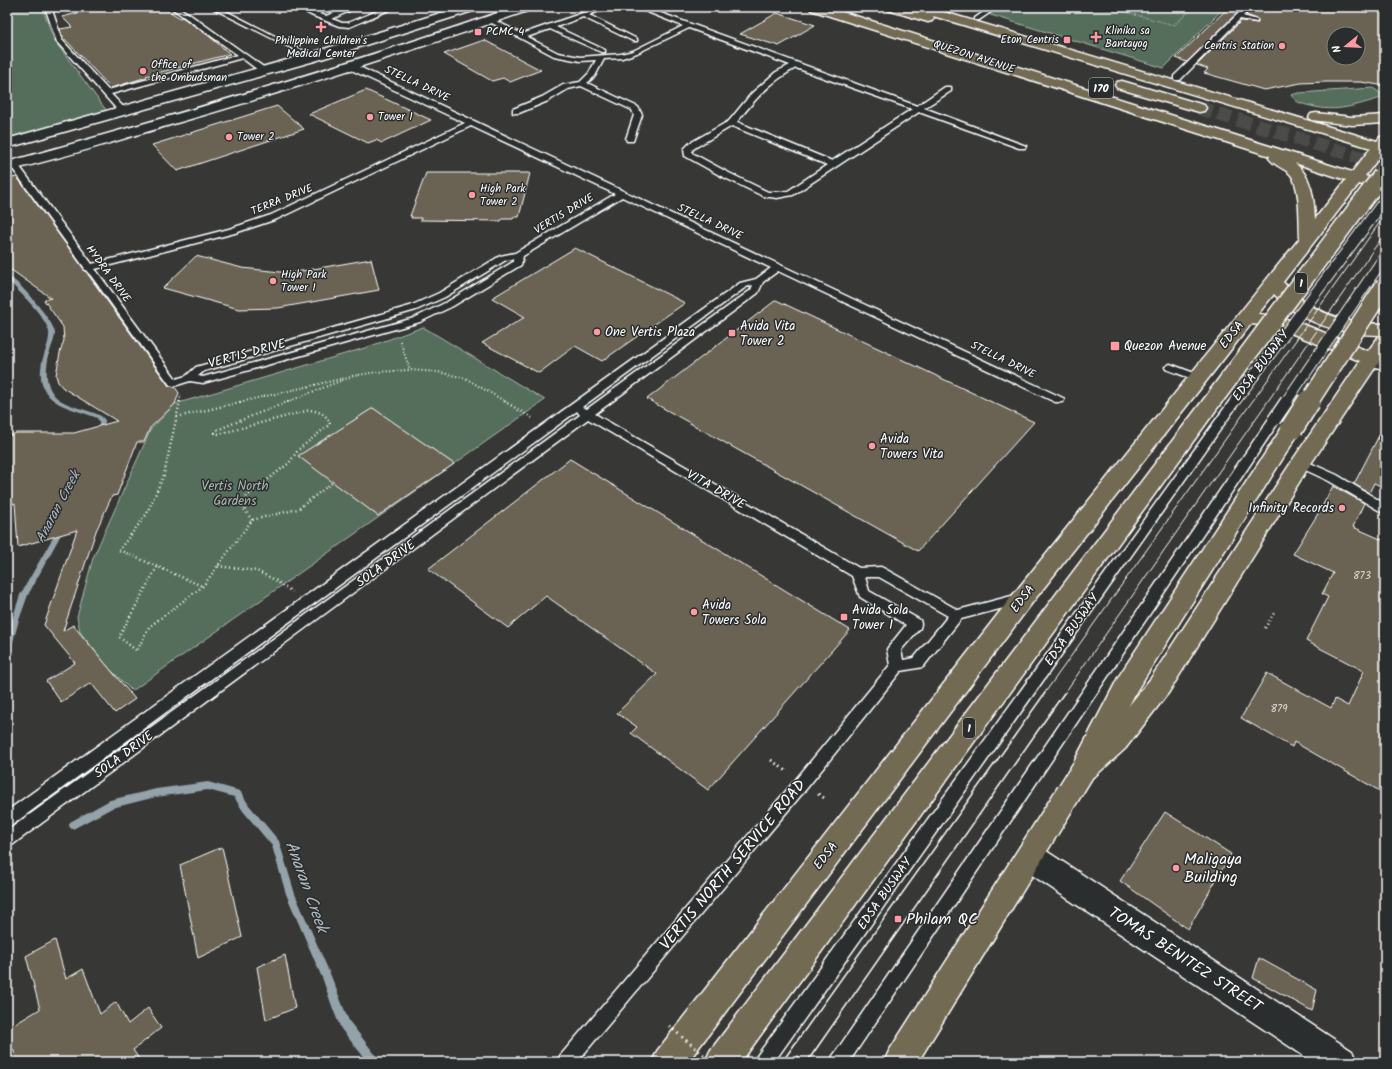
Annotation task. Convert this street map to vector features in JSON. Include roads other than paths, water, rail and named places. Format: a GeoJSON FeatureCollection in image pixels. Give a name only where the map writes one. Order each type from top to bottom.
{"type":"FeatureCollection","features":[{"type":"Feature","properties":{"kind":"main road"},"geometry":{"type":"LineString","coordinates":[[10,166],[156,126],[350,66],[526,7]]}},
{"type":"Feature","properties":{"kind":"main road","name":"QUEZON AVENUE"},"geometry":{"type":"LineString","coordinates":[[815,7],[1252,144],[1359,173],[1385,176]]}},
{"type":"Feature","properties":{"kind":"main road","name":"QUEZON AVENUE"},"geometry":{"type":"LineString","coordinates":[[839,7],[1359,173],[1385,187]]}},
{"type":"Feature","properties":{"kind":"main road","name":"QUEZON AVENUE"},"geometry":{"type":"LineString","coordinates":[[892,7],[1203,105],[1107,81]]}},
{"type":"Feature","properties":{"kind":"main road","name":"170"},"geometry":{"type":"LineString","coordinates":[[914,7],[1384,144]]}},
{"type":"Feature","properties":{"kind":"main road","name":"170"},"geometry":{"type":"LineString","coordinates":[[936,7],[1315,117],[1384,144]]}},
{"type":"Feature","properties":{"kind":"main road"},"geometry":{"type":"LineString","coordinates":[[7,144],[124,112],[313,57],[462,8]]}},
{"type":"Feature","properties":{"kind":"main road","name":"QUEZON AVENUE"},"geometry":{"type":"LineString","coordinates":[[878,12],[931,28]]}},
{"type":"Feature","properties":{"kind":"main road"},"geometry":{"type":"LineString","coordinates":[[1315,117],[1352,121],[1385,119]]}},
{"type":"Feature","properties":{"kind":"main road"},"geometry":{"type":"LineString","coordinates":[[1252,144],[1280,160],[1295,171],[1300,177],[1304,191],[1308,238]]}},
{"type":"Feature","properties":{"kind":"main road","name":"EDSA"},"geometry":{"type":"LineString","coordinates":[[668,1062],[1024,597],[1274,283],[1359,173],[1384,144]]}},
{"type":"Feature","properties":{"kind":"main road","name":"EDSA"},"geometry":{"type":"LineString","coordinates":[[720,1062],[1226,398],[1385,171]]}},
{"type":"Feature","properties":{"kind":"main road"},"geometry":{"type":"LineString","coordinates":[[1274,283],[1291,302],[1316,316],[1347,326],[1363,329],[1385,328]]}},
{"type":"Feature","properties":{"kind":"main road"},"geometry":{"type":"LineString","coordinates":[[900,1062],[1030,857],[1083,770],[1128,683],[1283,424],[1385,286]]}},
{"type":"Feature","properties":{"kind":"main road"},"geometry":{"type":"LineString","coordinates":[[1245,319],[1267,320],[1282,323],[1378,361]]}},
{"type":"Feature","properties":{"kind":"main road"},"geometry":{"type":"LineString","coordinates":[[1083,770],[1116,741],[1160,685],[1301,463],[1378,361],[1385,339]]}},
{"type":"Feature","properties":{"kind":"main road","name":"TOMAS BENITEZ STREET"},"geometry":{"type":"LineString","coordinates":[[1030,857],[1341,1062]]}},
{"type":"Feature","properties":{"kind":"lane"},"geometry":{"type":"LineString","coordinates":[[173,7],[188,15],[244,54],[265,71]]}},
{"type":"Feature","properties":{"kind":"lane"},"geometry":{"type":"LineString","coordinates":[[213,7],[313,57]]}},
{"type":"Feature","properties":{"kind":"lane"},"geometry":{"type":"LineString","coordinates":[[310,7],[304,10],[340,25],[349,25],[393,7]]}},
{"type":"Feature","properties":{"kind":"lane"},"geometry":{"type":"LineString","coordinates":[[313,14],[329,7]]}},
{"type":"Feature","properties":{"kind":"lane"},"geometry":{"type":"LineString","coordinates":[[325,18],[355,7]]}},
{"type":"Feature","properties":{"kind":"lane"},"geometry":{"type":"LineString","coordinates":[[523,36],[606,7]]}},
{"type":"Feature","properties":{"kind":"lane"},"geometry":{"type":"LineString","coordinates":[[638,7],[1022,146]]}},
{"type":"Feature","properties":{"kind":"lane"},"geometry":{"type":"LineString","coordinates":[[977,19],[995,7]]}},
{"type":"Feature","properties":{"kind":"lane"},"geometry":{"type":"LineString","coordinates":[[1177,78],[1249,7]]}},
{"type":"Feature","properties":{"kind":"lane"},"geometry":{"type":"LineString","coordinates":[[51,8],[58,41],[124,112]]}},
{"type":"Feature","properties":{"kind":"lane"},"geometry":{"type":"LineString","coordinates":[[583,15],[635,40]]}},
{"type":"Feature","properties":{"kind":"lane"},"geometry":{"type":"LineString","coordinates":[[1238,17],[1256,20]]}},
{"type":"Feature","properties":{"kind":"lane"},"geometry":{"type":"LineString","coordinates":[[490,20],[523,36],[542,48],[563,57],[580,59],[602,55],[622,56],[635,52],[689,25]]}},
{"type":"Feature","properties":{"kind":"lane"},"geometry":{"type":"LineString","coordinates":[[552,27],[602,55]]}},
{"type":"Feature","properties":{"kind":"lane"},"geometry":{"type":"LineString","coordinates":[[106,93],[244,54]]}},
{"type":"Feature","properties":{"kind":"lane"},"geometry":{"type":"LineString","coordinates":[[516,111],[545,99],[566,88],[582,84],[592,74],[602,55]]}},
{"type":"Feature","properties":{"kind":"lane"},"geometry":{"type":"LineString","coordinates":[[796,65],[779,74],[755,95],[732,123],[693,145],[688,149],[688,154],[724,174],[766,194],[777,195],[790,193],[948,89]]}},
{"type":"Feature","properties":{"kind":"lane","name":"STELLA DRIVE"},"geometry":{"type":"LineString","coordinates":[[350,66],[1059,400]]}},
{"type":"Feature","properties":{"kind":"lane"},"geometry":{"type":"LineString","coordinates":[[582,84],[635,109],[638,115],[630,139]]}},
{"type":"Feature","properties":{"kind":"lane","name":"TERRA DRIVE"},"geometry":{"type":"LineString","coordinates":[[88,268],[236,230],[274,217],[472,123]]}},
{"type":"Feature","properties":{"kind":"lane"},"geometry":{"type":"LineString","coordinates":[[732,123],[834,165]]}},
{"type":"Feature","properties":{"kind":"lane","name":"HYDRA DRIVE"},"geometry":{"type":"LineString","coordinates":[[10,166],[174,383],[190,378]]}},
{"type":"Feature","properties":{"kind":"lane","name":"VERTIS DRIVE"},"geometry":{"type":"LineString","coordinates":[[190,378],[200,369],[414,308],[442,295],[503,258],[518,255],[622,194]]}},
{"type":"Feature","properties":{"kind":"lane","name":"EDSA BUSWAY"},"geometry":{"type":"LineString","coordinates":[[764,1062],[1226,398],[1385,200]]}},
{"type":"Feature","properties":{"kind":"lane","name":"VERTIS DRIVE"},"geometry":{"type":"LineString","coordinates":[[190,378],[203,380],[395,327],[427,316],[466,295],[518,263],[518,255]]}},
{"type":"Feature","properties":{"kind":"lane"},"geometry":{"type":"LineString","coordinates":[[839,1062],[1283,424],[1385,256]]}},
{"type":"Feature","properties":{"kind":"lane","name":"SOLA DRIVE"},"geometry":{"type":"LineString","coordinates":[[7,820],[743,285],[759,281],[778,267]]}},
{"type":"Feature","properties":{"kind":"lane","name":"SOLA DRIVE"},"geometry":{"type":"LineString","coordinates":[[7,840],[276,645],[754,291],[759,281]]}},
{"type":"Feature","properties":{"kind":"lane"},"geometry":{"type":"LineString","coordinates":[[1170,367],[1198,378]]}},
{"type":"Feature","properties":{"kind":"lane","name":"VITA DRIVE"},"geometry":{"type":"LineString","coordinates":[[575,407],[857,573]]}},
{"type":"Feature","properties":{"kind":"lane"},"geometry":{"type":"LineString","coordinates":[[1301,463],[1333,478],[1385,510]]}},
{"type":"Feature","properties":{"kind":"lane"},"geometry":{"type":"LineString","coordinates":[[957,615],[881,572],[857,573],[864,594],[915,624],[894,649],[897,666],[918,663],[957,615],[1024,597]]}},
{"type":"Feature","properties":{"kind":"lane","name":"VERTIS NORTH SERVICE ROAD"},"geometry":{"type":"LineString","coordinates":[[566,1062],[802,782],[897,666]]}},
{"type":"Feature","properties":{"kind":"waterway","name":"Anaran Creek"},"geometry":{"type":"LineString","coordinates":[[7,277],[40,311],[52,331],[52,338],[46,356],[44,369],[44,381],[49,393],[63,404],[99,417],[102,420],[102,434]]}},
{"type":"Feature","properties":{"kind":"waterway","name":"Anaran Creek"},"geometry":{"type":"LineString","coordinates":[[7,649],[24,595],[61,529]]}},
{"type":"Feature","properties":{"kind":"waterway","name":"Anaran Creek"},"geometry":{"type":"LineString","coordinates":[[73,825],[110,804],[156,793],[208,786],[237,794],[246,808],[276,844],[291,894],[328,979],[345,1025],[374,1062]]}},
{"type":"Feature","properties":{"kind":"tunnel"},"geometry":{"type":"LineString","coordinates":[[1199,108],[1385,165]]}},
{"type":"Feature","properties":{"kind":"tram line"},"geometry":{"type":"LineString","coordinates":[[1044,694],[1385,215]]}},
{"type":"Feature","properties":{"kind":"tram line"},"geometry":{"type":"LineString","coordinates":[[1064,694],[1385,233]]}},
{"type":"Feature","properties":{"kind":"tram line"},"geometry":{"type":"LineString","coordinates":[[782,1062],[1045,693]]}},
{"type":"Feature","properties":{"kind":"tram line"},"geometry":{"type":"LineString","coordinates":[[807,1062],[1064,693]]}},
{"type":"Feature","properties":{"kind":"place","name":"Philippine Children's Medical Center"},"geometry":{"type":"Point","coordinates":[321,27]}},
{"type":"Feature","properties":{"kind":"place","name":"PCMC 4"},"geometry":{"type":"Point","coordinates":[478,32]}},
{"type":"Feature","properties":{"kind":"place","name":"Klinika sa Bantayog"},"geometry":{"type":"Point","coordinates":[1096,37]}},
{"type":"Feature","properties":{"kind":"place","name":"Eton Centris"},"geometry":{"type":"Point","coordinates":[1067,40]}},
{"type":"Feature","properties":{"kind":"place","name":"Centris Station"},"geometry":{"type":"Point","coordinates":[1282,46]}},
{"type":"Feature","properties":{"kind":"place","name":"Office of the Ombudsman"},"geometry":{"type":"Point","coordinates":[143,71]}},
{"type":"Feature","properties":{"kind":"place","name":"Tower 1"},"geometry":{"type":"Point","coordinates":[370,117]}},
{"type":"Feature","properties":{"kind":"place","name":"Tower 2"},"geometry":{"type":"Point","coordinates":[229,137]}},
{"type":"Feature","properties":{"kind":"place","name":"High Park Tower 2"},"geometry":{"type":"Point","coordinates":[472,195]}},
{"type":"Feature","properties":{"kind":"place","name":"High Park Tower 1"},"geometry":{"type":"Point","coordinates":[273,281]}},
{"type":"Feature","properties":{"kind":"place","name":"One Vertis Plaza"},"geometry":{"type":"Point","coordinates":[597,332]}},
{"type":"Feature","properties":{"kind":"place","name":"Avida Vita Tower 2"},"geometry":{"type":"Point","coordinates":[732,333]}},
{"type":"Feature","properties":{"kind":"place","name":"Quezon Avenue"},"geometry":{"type":"Point","coordinates":[1115,346]}},
{"type":"Feature","properties":{"kind":"place","name":"Avida Towers Vita"},"geometry":{"type":"Point","coordinates":[872,446]}},
{"type":"Feature","properties":{"kind":"place","name":"Infinity Records"},"geometry":{"type":"Point","coordinates":[1342,508]}},
{"type":"Feature","properties":{"kind":"place","name":"Avida Towers Sola"},"geometry":{"type":"Point","coordinates":[694,612]}},
{"type":"Feature","properties":{"kind":"place","name":"Avida Sola Tower 1"},"geometry":{"type":"Point","coordinates":[844,617]}},
{"type":"Feature","properties":{"kind":"place","name":"Maligaya Building"},"geometry":{"type":"Point","coordinates":[1176,868]}},
{"type":"Feature","properties":{"kind":"place","name":"Philam QC"},"geometry":{"type":"Point","coordinates":[898,919]}},
{"type":"Feature","properties":{"kind":"park label","name":"Vertis North Gardens"},"geometry":{"type":"Point","coordinates":[235,494]}}]}
